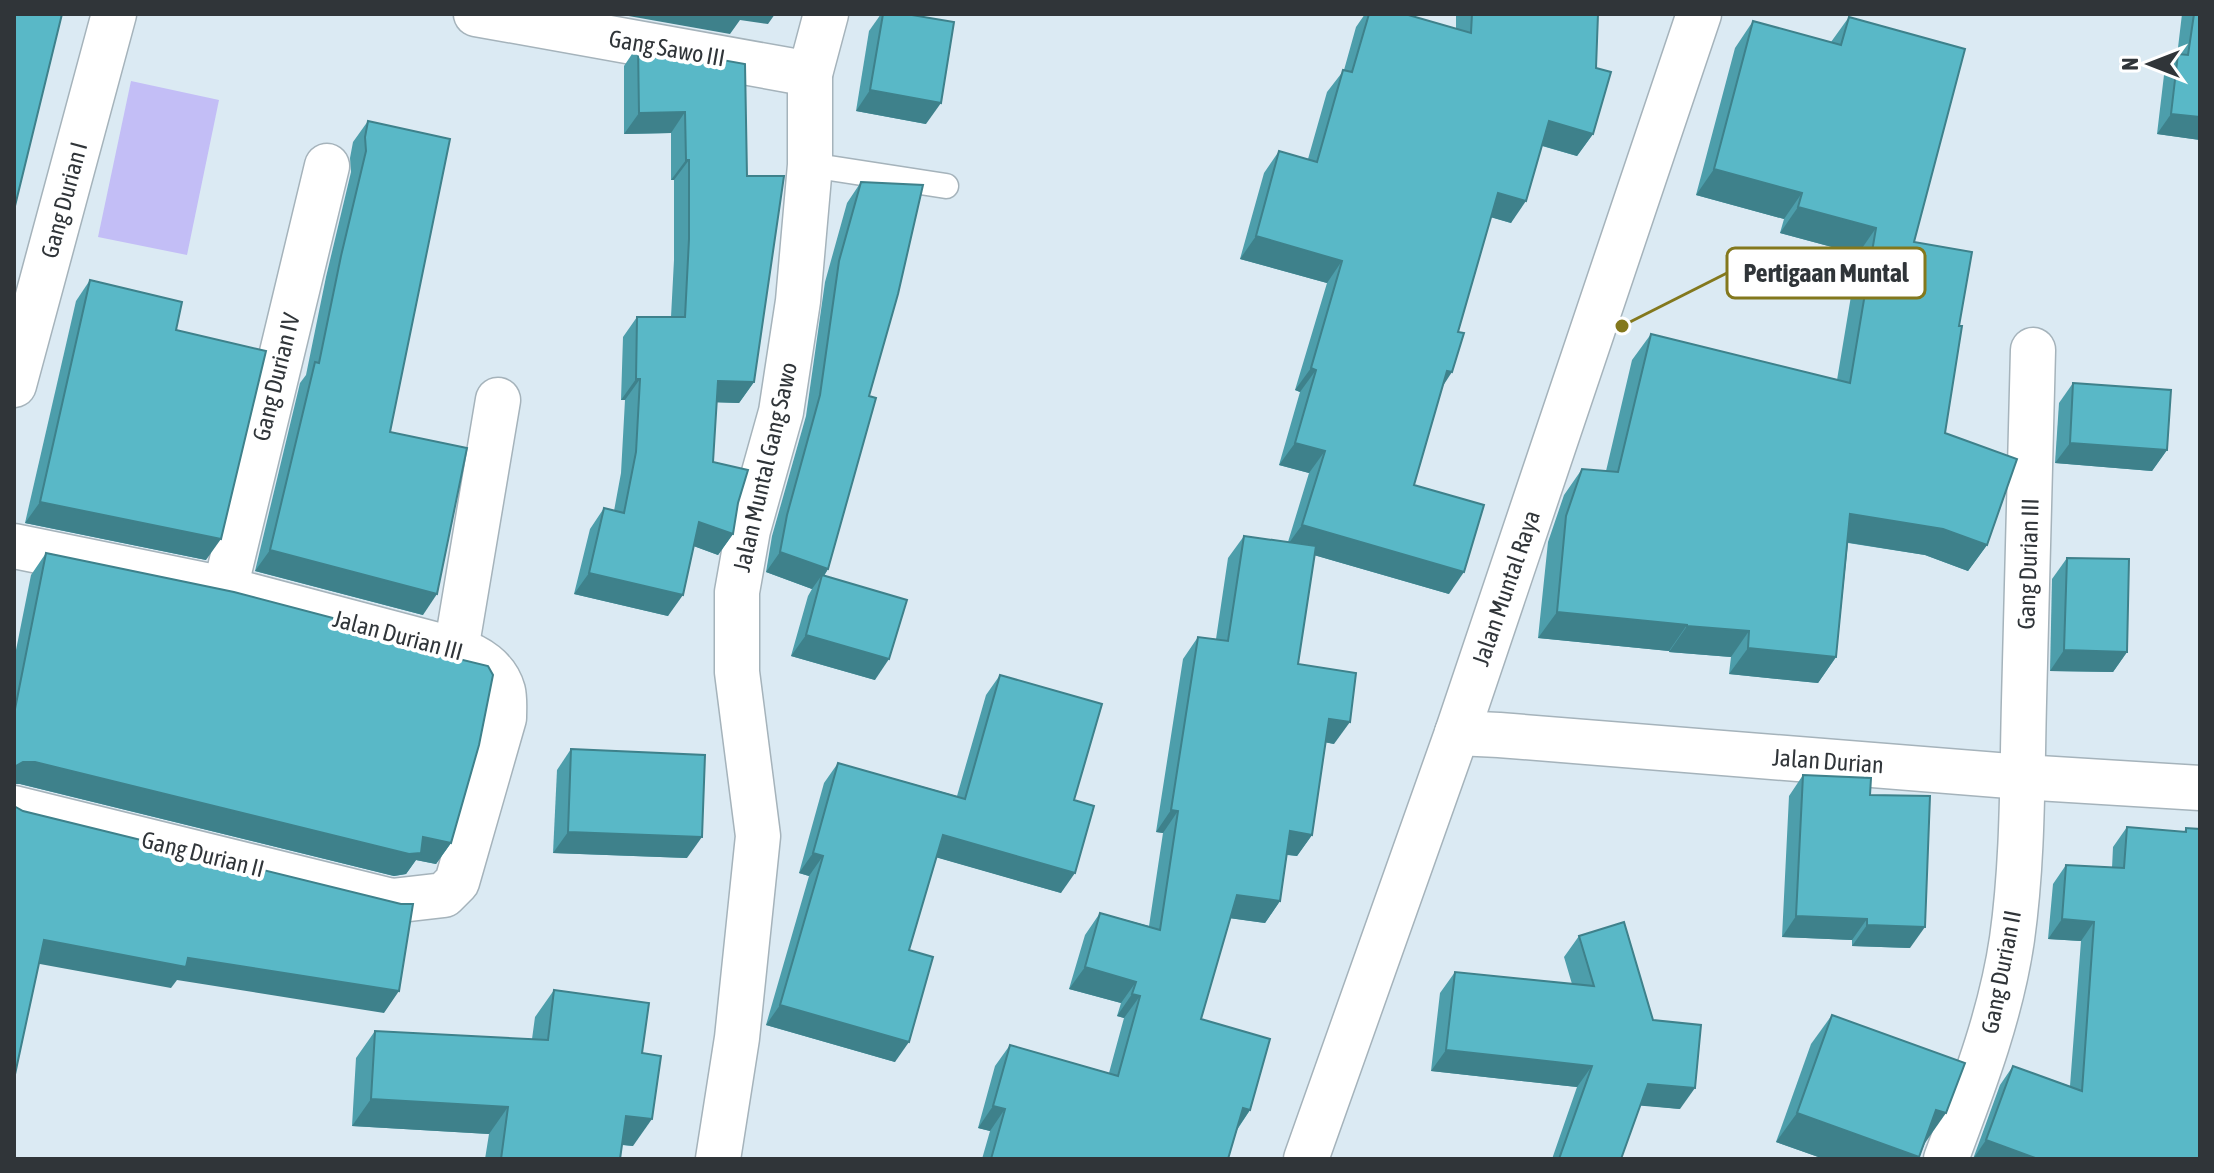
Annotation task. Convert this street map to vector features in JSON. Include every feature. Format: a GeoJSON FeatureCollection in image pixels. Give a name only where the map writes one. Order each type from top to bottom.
{"type":"FeatureCollection","features":[{"type":"Feature","properties":{"kind":"street","name":"Gang Durian I"},"geometry":{"type":"LineString","coordinates":[[14,385],[114,14]]}},
{"type":"Feature","properties":{"kind":"street","name":"Gang Sawo III"},"geometry":{"type":"LineString","coordinates":[[476,14],[810,74]]}},
{"type":"Feature","properties":{"kind":"street","name":"Jalan Muntal Gang Sawo"},"geometry":{"type":"LineString","coordinates":[[718,1159],[737,1038],[758,836],[737,672],[737,592],[748,530],[781,412],[798,301],[810,165],[810,74],[826,14]]}},
{"type":"Feature","properties":{"kind":"street","name":"Jalan Muntal Raya"},"geometry":{"type":"LineString","coordinates":[[1306,1159],[1457,733],[1699,14]]}},
{"type":"Feature","properties":{"kind":"street","name":"Gang Durian IV"},"geometry":{"type":"LineString","coordinates":[[225,589],[327,166]]}},
{"type":"Feature","properties":{"kind":"street","name":"Gang Durian III"},"geometry":{"type":"LineString","coordinates":[[2022,777],[2033,350]]}},
{"type":"Feature","properties":{"kind":"street"},"geometry":{"type":"LineString","coordinates":[[456,650],[498,400]]}},
{"type":"Feature","properties":{"kind":"street","name":"Jalan Durian III"},"geometry":{"type":"LineString","coordinates":[[14,546],[225,589],[456,650],[472,655],[493,672],[504,692],[504,718],[457,882],[444,895],[392,901]]}},
{"type":"Feature","properties":{"kind":"street","name":"Jalan Durian"},"geometry":{"type":"LineString","coordinates":[[1457,733],[2200,788]]}},
{"type":"Feature","properties":{"kind":"street","name":"Gang Durian II"},"geometry":{"type":"LineString","coordinates":[[1946,1159],[1982,1062],[1998,1007],[2012,940],[2022,777]]}},
{"type":"Feature","properties":{"kind":"street","name":"Gang Durian II"},"geometry":{"type":"LineString","coordinates":[[14,808],[392,901]]}},
{"type":"Feature","properties":{"kind":"lane"},"geometry":{"type":"LineString","coordinates":[[810,165],[946,186]]}},
{"type":"Feature","properties":{"kind":"shaded area"},"geometry":{"type":"Polygon","coordinates":[[[131,81],[219,100],[187,255],[98,237],[131,81]]]}},
{"type":"Feature","properties":{"kind":"building"},"geometry":{"type":"Polygon","coordinates":[[[14,14],[62,14],[14,210],[14,14]]]}},
{"type":"Feature","properties":{"kind":"building"},"geometry":{"type":"Polygon","coordinates":[[[883,14],[906,14],[954,22],[941,103],[870,90],[883,14]]]}},
{"type":"Feature","properties":{"kind":"building"},"geometry":{"type":"Polygon","coordinates":[[[1369,14],[1405,14],[1471,33],[1472,14],[1598,14],[1596,68],[1611,72],[1593,134],[1549,121],[1526,201],[1498,193],[1458,332],[1464,333],[1452,372],[1447,371],[1414,485],[1484,505],[1464,572],[1302,525],[1325,451],[1295,443],[1316,370],[1311,368],[1342,261],[1256,236],[1279,151],[1317,162],[1343,70],[1352,72],[1369,14]]]}},
{"type":"Feature","properties":{"kind":"building"},"geometry":{"type":"Polygon","coordinates":[[[2194,14],[2200,14],[2200,117],[2171,114],[2178,54],[2188,55],[2194,14]]]}},
{"type":"Feature","properties":{"kind":"building"},"geometry":{"type":"Polygon","coordinates":[[[1849,17],[1965,49],[1914,242],[1972,252],[1945,433],[2017,459],[1987,545],[1943,529],[1850,514],[1836,657],[1748,648],[1749,631],[1557,612],[1566,516],[1582,469],[1618,472],[1651,334],[1850,383],[1876,228],[1798,207],[1802,193],[1714,169],[1753,21],[1841,45],[1849,17]]]}},
{"type":"Feature","properties":{"kind":"building"},"geometry":{"type":"Polygon","coordinates":[[[638,45],[745,64],[747,176],[784,176],[754,382],[718,381],[713,462],[748,470],[733,534],[699,522],[683,595],[589,573],[604,508],[624,513],[636,452],[640,379],[636,379],[637,317],[685,317],[689,160],[686,160],[685,112],[639,113],[638,45]]]}},
{"type":"Feature","properties":{"kind":"building"},"geometry":{"type":"Polygon","coordinates":[[[368,121],[450,139],[390,432],[467,448],[437,594],[270,550],[315,362],[319,363],[366,151],[368,121]]]}},
{"type":"Feature","properties":{"kind":"building"},"geometry":{"type":"Polygon","coordinates":[[[861,182],[923,185],[898,294],[869,396],[876,398],[828,569],[780,552],[820,395],[839,261],[861,182]]]}},
{"type":"Feature","properties":{"kind":"building"},"geometry":{"type":"Polygon","coordinates":[[[90,280],[182,302],[176,330],[266,351],[221,539],[40,502],[90,280]]]}},
{"type":"Feature","properties":{"kind":"building"},"geometry":{"type":"Polygon","coordinates":[[[2073,383],[2171,390],[2167,450],[2070,443],[2073,383]]]}},
{"type":"Feature","properties":{"kind":"building"},"geometry":{"type":"Polygon","coordinates":[[[1244,536],[1316,546],[1298,664],[1356,673],[1350,722],[1329,719],[1312,835],[1290,831],[1280,901],[1237,895],[1201,1019],[1270,1039],[1250,1110],[1243,1108],[1228,1159],[991,1159],[1005,1109],[993,1106],[1010,1045],[1118,1076],[1140,996],[1132,994],[1136,982],[1085,967],[1100,913],[1160,930],[1178,811],[1171,810],[1198,637],[1228,641],[1244,536]]]}},
{"type":"Feature","properties":{"kind":"building"},"geometry":{"type":"Polygon","coordinates":[[[46,553],[234,592],[428,643],[426,651],[488,666],[493,675],[479,745],[451,843],[423,837],[421,853],[409,854],[35,762],[23,762],[14,767],[14,714],[46,553]]]}},
{"type":"Feature","properties":{"kind":"building"},"geometry":{"type":"Polygon","coordinates":[[[2067,558],[2129,559],[2127,652],[2064,650],[2067,558]]]}},
{"type":"Feature","properties":{"kind":"building"},"geometry":{"type":"Polygon","coordinates":[[[822,575],[907,600],[889,659],[806,635],[822,575]]]}},
{"type":"Feature","properties":{"kind":"building"},"geometry":{"type":"Polygon","coordinates":[[[1000,675],[1102,704],[1074,800],[1094,806],[1075,873],[943,835],[909,950],[933,957],[909,1042],[780,1005],[823,856],[813,853],[838,763],[965,799],[1000,675]]]}},
{"type":"Feature","properties":{"kind":"building"},"geometry":{"type":"Polygon","coordinates":[[[571,749],[705,755],[702,837],[568,832],[571,749]]]}},
{"type":"Feature","properties":{"kind":"building"},"geometry":{"type":"Polygon","coordinates":[[[1803,775],[1871,778],[1870,795],[1930,796],[1925,927],[1867,925],[1867,919],[1796,916],[1803,775]]]}},
{"type":"Feature","properties":{"kind":"building"},"geometry":{"type":"Polygon","coordinates":[[[14,806],[23,811],[401,904],[413,904],[399,991],[188,958],[186,967],[44,940],[14,1079],[14,806]]]}},
{"type":"Feature","properties":{"kind":"building"},"geometry":{"type":"Polygon","coordinates":[[[2127,827],[2186,832],[2186,828],[2200,829],[2200,1159],[2038,1159],[1986,1140],[2013,1066],[2082,1091],[2094,922],[2062,919],[2066,865],[2124,868],[2127,827]]]}},
{"type":"Feature","properties":{"kind":"building"},"geometry":{"type":"Polygon","coordinates":[[[1624,922],[1653,1020],[1701,1025],[1695,1088],[1648,1084],[1621,1159],[1559,1159],[1592,1066],[1446,1050],[1455,972],[1594,986],[1579,936],[1624,922]]]}},
{"type":"Feature","properties":{"kind":"building"},"geometry":{"type":"Polygon","coordinates":[[[554,990],[649,1003],[642,1053],[661,1056],[652,1119],[626,1116],[620,1159],[501,1159],[508,1107],[371,1099],[375,1031],[548,1040],[554,990]]]}},
{"type":"Feature","properties":{"kind":"building"},"geometry":{"type":"Polygon","coordinates":[[[1832,1015],[1965,1063],[1946,1113],[1936,1110],[1919,1157],[1797,1113],[1832,1015]]]}},
{"type":"Feature","properties":{"kind":"place","name":"Pertigaan Muntal"},"geometry":{"type":"Point","coordinates":[1622,326]}}]}
